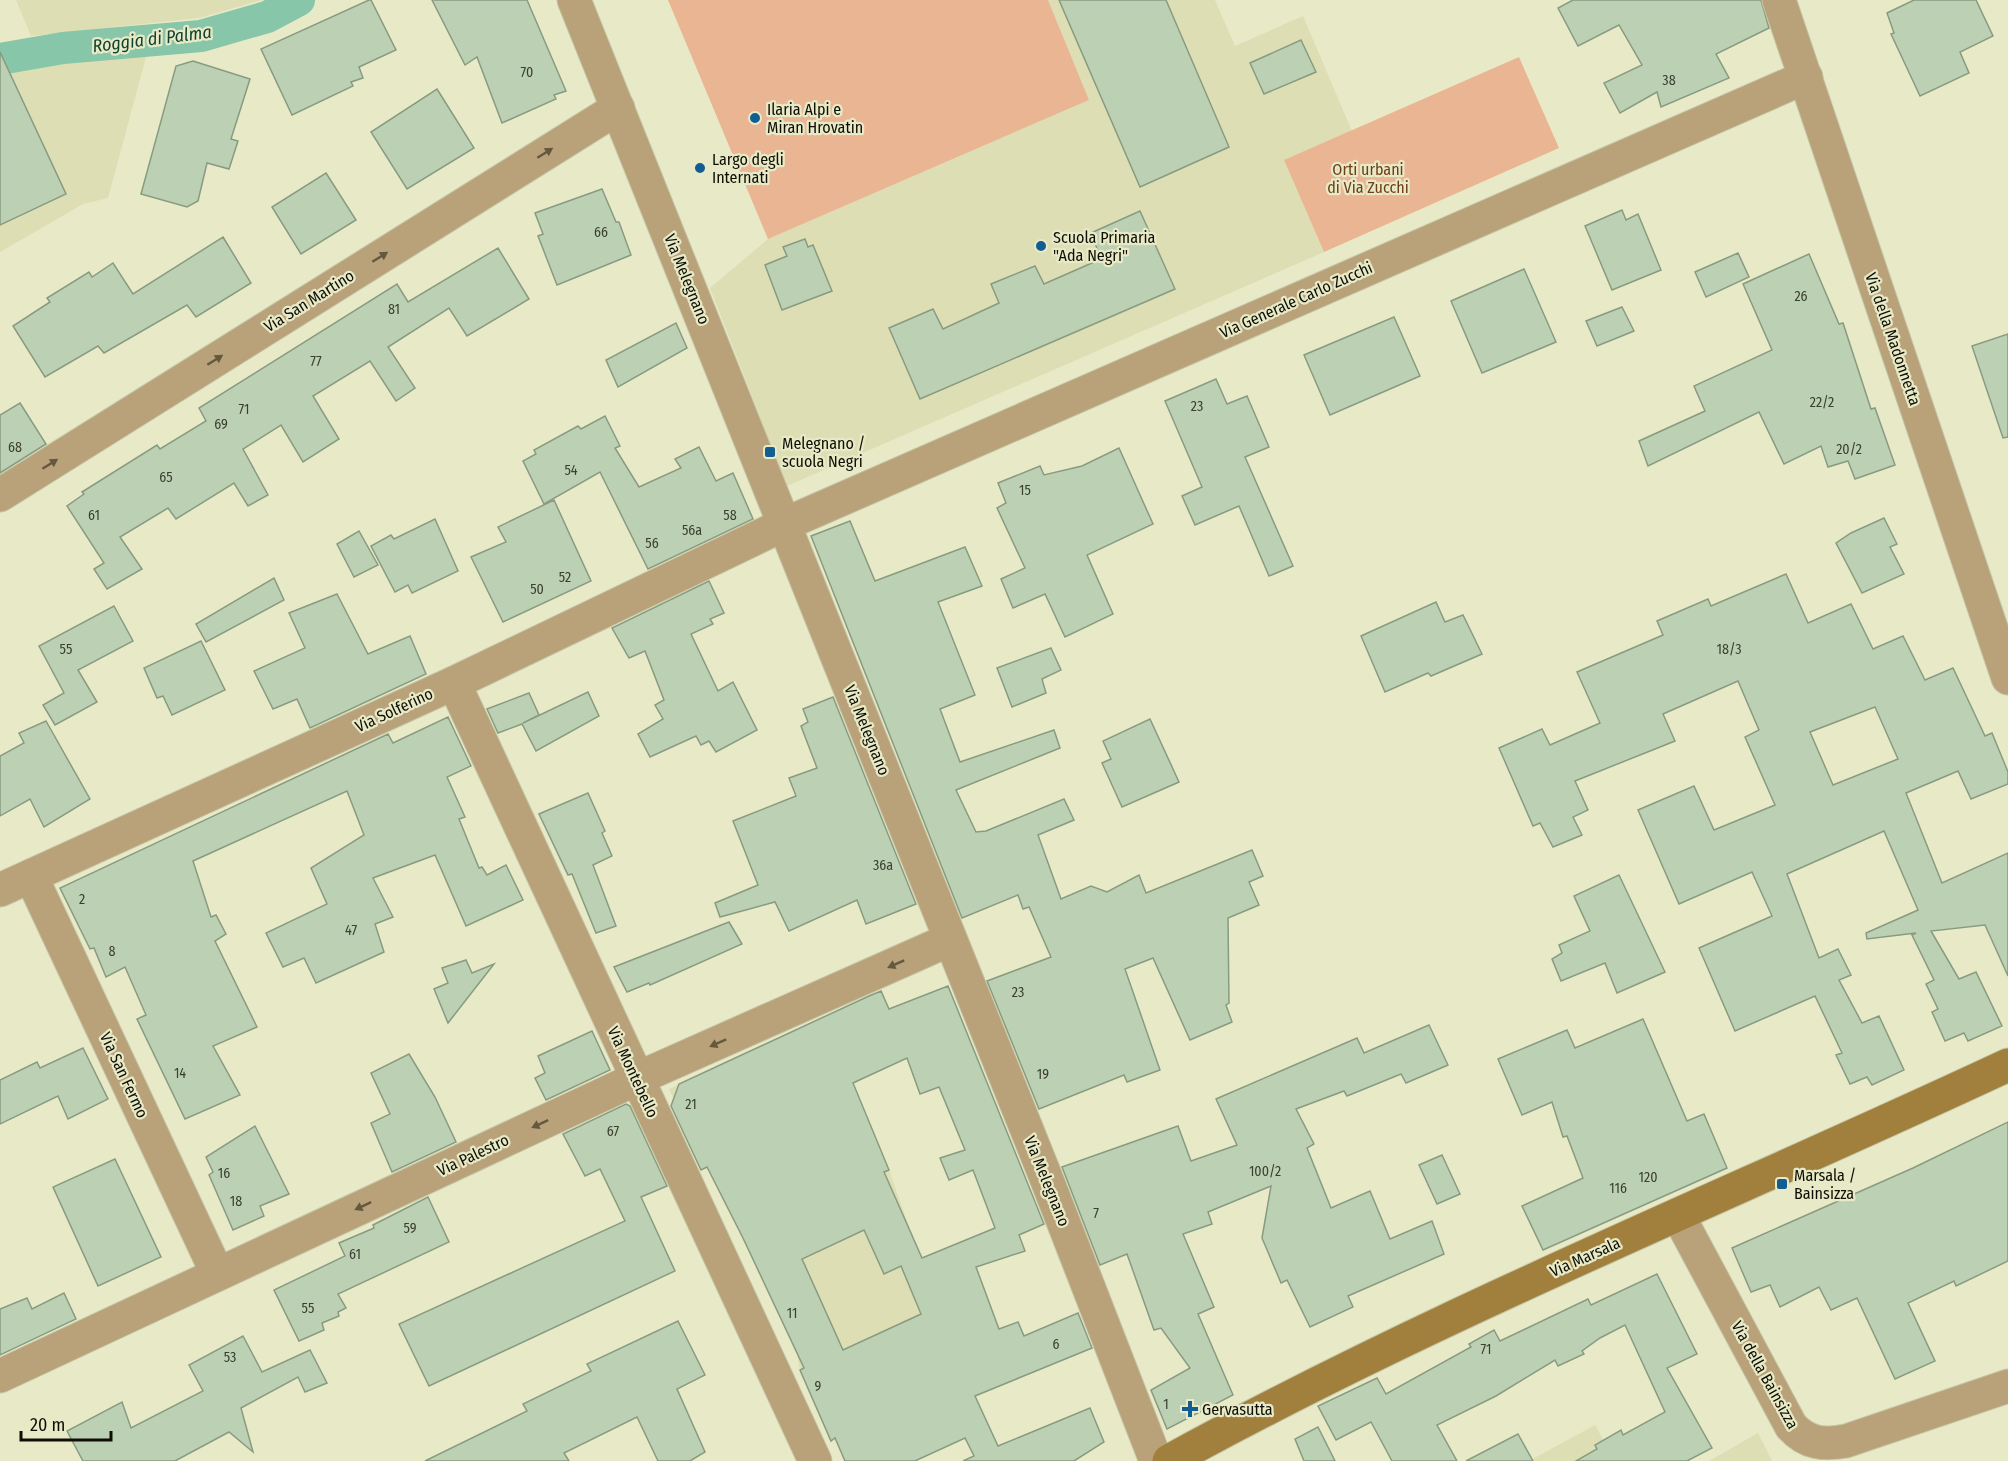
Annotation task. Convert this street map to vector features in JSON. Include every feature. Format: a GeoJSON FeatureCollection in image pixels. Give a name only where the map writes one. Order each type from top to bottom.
{"type":"FeatureCollection","features":[{"type":"Feature","properties":{"kind":"street","name":"Via Melegnano"},"geometry":{"type":"LineString","coordinates":[[574,0],[1045,1175],[1156,1461]]}},
{"type":"Feature","properties":{"kind":"street","name":"Via della Madonnetta"},"geometry":{"type":"LineString","coordinates":[[1779,0],[2008,678]]}},
{"type":"Feature","properties":{"kind":"street","name":"Via Generale Carlo Zucchi"},"geometry":{"type":"LineString","coordinates":[[785,524],[1806,77]]}},
{"type":"Feature","properties":{"kind":"street","name":"Via San Martino"},"geometry":{"type":"LineString","coordinates":[[0,495],[618,108]]}},
{"type":"Feature","properties":{"kind":"street","name":"Via Solferino"},"geometry":{"type":"LineString","coordinates":[[0,890],[454,683],[785,524]]}},
{"type":"Feature","properties":{"kind":"street","name":"Via Montebello"},"geometry":{"type":"LineString","coordinates":[[454,683],[815,1461]]}},
{"type":"Feature","properties":{"kind":"street","name":"Via San Fermo"},"geometry":{"type":"LineString","coordinates":[[31,876],[217,1273]]}},
{"type":"Feature","properties":{"kind":"street","name":"Via Palestro"},"geometry":{"type":"LineString","coordinates":[[0,1376],[636,1079],[950,940]]}},
{"type":"Feature","properties":{"kind":"street","name":"Via Marsala"},"geometry":{"type":"LineString","coordinates":[[1169,1461],[1264,1409],[1678,1215],[2008,1065]]}},
{"type":"Feature","properties":{"kind":"street","name":"Via della Bainsizza"},"geometry":{"type":"LineString","coordinates":[[1678,1215],[1791,1426],[1806,1439],[1823,1444],[1846,1441],[2005,1394]]}},
{"type":"Feature","properties":{"kind":"shaded area"},"geometry":{"type":"Polygon","coordinates":[[[16,0],[262,0],[199,18],[31,36],[16,0]]]}},
{"type":"Feature","properties":{"kind":"shaded area","name":"Scuola Primaria \"Ada Negri\""},"geometry":{"type":"Polygon","coordinates":[[[1048,0],[1215,0],[1235,46],[1303,16],[1352,131],[1284,160],[1324,252],[787,486],[710,288],[768,239],[1089,100],[1048,0]]]}},
{"type":"Feature","properties":{"kind":"shaded area"},"geometry":{"type":"Polygon","coordinates":[[[148,50],[108,198],[83,204],[0,252],[0,69],[61,59],[148,50]]]}},
{"type":"Feature","properties":{"kind":"shaded area"},"geometry":{"type":"Polygon","coordinates":[[[823,1016],[889,1170],[937,1306],[800,1370],[796,1349],[669,1089],[823,1016]]]}},
{"type":"Feature","properties":{"kind":"shaded area"},"geometry":{"type":"Polygon","coordinates":[[[1595,1425],[1615,1461],[1529,1461],[1595,1425]]]}},
{"type":"Feature","properties":{"kind":"shaded area"},"geometry":{"type":"Polygon","coordinates":[[[1758,1433],[1772,1461],[1709,1461],[1758,1433]]]}},
{"type":"Feature","properties":{"kind":"green space"},"geometry":{"type":"Polygon","coordinates":[[[668,0],[1048,0],[1089,100],[768,239],[668,0]]]}},
{"type":"Feature","properties":{"kind":"green space","name":"Orti urbani di Via Zucchi"},"geometry":{"type":"Polygon","coordinates":[[[1519,57],[1559,148],[1324,252],[1284,160],[1519,57]]]}},
{"type":"Feature","properties":{"kind":"building"},"geometry":{"type":"Polygon","coordinates":[[[369,0],[396,50],[359,67],[363,78],[351,82],[353,86],[292,115],[261,49],[369,0]]]}},
{"type":"Feature","properties":{"kind":"building"},"geometry":{"type":"Polygon","coordinates":[[[432,0],[527,0],[566,91],[554,95],[556,99],[502,123],[477,57],[465,65],[432,0]]]}},
{"type":"Feature","properties":{"kind":"building"},"geometry":{"type":"Polygon","coordinates":[[[1059,0],[1166,0],[1229,147],[1140,187],[1059,0]]]}},
{"type":"Feature","properties":{"kind":"building"},"geometry":{"type":"Polygon","coordinates":[[[1573,0],[1761,0],[1769,28],[1716,54],[1729,78],[1661,107],[1657,92],[1620,113],[1604,83],[1642,65],[1619,25],[1578,46],[1558,8],[1573,0]]]}},
{"type":"Feature","properties":{"kind":"building"},"geometry":{"type":"Polygon","coordinates":[[[1914,0],[1976,0],[1993,36],[1960,52],[1969,73],[1920,96],[1891,34],[1894,33],[1887,13],[1914,0]]]}},
{"type":"Feature","properties":{"kind":"building"},"geometry":{"type":"Polygon","coordinates":[[[1301,40],[1316,72],[1264,94],[1250,63],[1301,40]]]}},
{"type":"Feature","properties":{"kind":"building"},"geometry":{"type":"Polygon","coordinates":[[[0,52],[66,194],[0,225],[0,52]]]}},
{"type":"Feature","properties":{"kind":"building"},"geometry":{"type":"Polygon","coordinates":[[[193,61],[250,79],[231,139],[238,141],[229,169],[207,163],[198,201],[187,207],[141,194],[176,66],[193,61]]]}},
{"type":"Feature","properties":{"kind":"building"},"geometry":{"type":"Polygon","coordinates":[[[437,89],[474,148],[407,189],[371,132],[437,89]]]}},
{"type":"Feature","properties":{"kind":"building"},"geometry":{"type":"Polygon","coordinates":[[[326,173],[356,220],[301,254],[272,207],[326,173]]]}},
{"type":"Feature","properties":{"kind":"building"},"geometry":{"type":"Polygon","coordinates":[[[602,189],[616,222],[619,222],[631,255],[557,285],[538,236],[543,234],[535,213],[602,189]]]}},
{"type":"Feature","properties":{"kind":"building"},"geometry":{"type":"Polygon","coordinates":[[[1622,210],[1626,220],[1638,214],[1661,270],[1612,290],[1585,226],[1622,210]]]}},
{"type":"Feature","properties":{"kind":"building","name":"Scuola Primaria \"Ada Negri\""},"geometry":{"type":"Polygon","coordinates":[[[1140,211],[1175,289],[920,399],[889,328],[933,309],[943,329],[999,303],[991,284],[1035,266],[1044,284],[1101,259],[1091,233],[1140,211]]]}},
{"type":"Feature","properties":{"kind":"building"},"geometry":{"type":"Polygon","coordinates":[[[223,237],[251,283],[196,317],[187,305],[104,353],[98,346],[45,377],[13,326],[50,302],[47,298],[89,272],[92,277],[113,263],[133,294],[223,237]]]}},
{"type":"Feature","properties":{"kind":"building"},"geometry":{"type":"Polygon","coordinates":[[[805,239],[808,247],[813,245],[832,291],[782,310],[765,265],[787,256],[783,247],[805,239]]]}},
{"type":"Feature","properties":{"kind":"building"},"geometry":{"type":"Polygon","coordinates":[[[498,248],[529,299],[467,336],[449,308],[388,347],[415,388],[396,401],[370,361],[313,396],[339,439],[303,462],[281,425],[243,449],[268,495],[248,506],[234,483],[176,519],[168,508],[120,537],[142,569],[107,589],[94,569],[104,563],[67,506],[84,494],[82,492],[157,445],[160,449],[206,421],[199,408],[397,284],[408,302],[498,248]]]}},
{"type":"Feature","properties":{"kind":"building"},"geometry":{"type":"Polygon","coordinates":[[[1738,253],[1749,277],[1706,297],[1695,272],[1738,253]]]}},
{"type":"Feature","properties":{"kind":"building"},"geometry":{"type":"Polygon","coordinates":[[[1809,254],[1839,324],[1843,323],[1871,409],[1875,408],[1895,465],[1855,479],[1848,461],[1828,467],[1821,446],[1784,464],[1759,412],[1648,466],[1639,441],[1705,411],[1694,386],[1772,350],[1743,284],[1809,254]]]}},
{"type":"Feature","properties":{"kind":"building"},"geometry":{"type":"Polygon","coordinates":[[[1524,269],[1556,342],[1482,373],[1451,301],[1524,269]]]}},
{"type":"Feature","properties":{"kind":"building"},"geometry":{"type":"Polygon","coordinates":[[[1622,307],[1634,331],[1597,346],[1586,321],[1622,307]]]}},
{"type":"Feature","properties":{"kind":"building"},"geometry":{"type":"Polygon","coordinates":[[[1394,317],[1420,376],[1330,415],[1304,355],[1394,317]]]}},
{"type":"Feature","properties":{"kind":"building"},"geometry":{"type":"Polygon","coordinates":[[[676,323],[687,348],[618,387],[606,360],[676,323]]]}},
{"type":"Feature","properties":{"kind":"building"},"geometry":{"type":"Polygon","coordinates":[[[2008,334],[2008,437],[2003,438],[1972,346],[2008,334]]]}},
{"type":"Feature","properties":{"kind":"building"},"geometry":{"type":"Polygon","coordinates":[[[1216,379],[1227,404],[1247,396],[1269,447],[1245,457],[1293,566],[1269,576],[1239,506],[1195,525],[1182,496],[1202,487],[1165,401],[1216,379]]]}},
{"type":"Feature","properties":{"kind":"building"},"geometry":{"type":"Polygon","coordinates":[[[20,403],[46,444],[0,473],[0,415],[20,403]]]}},
{"type":"Feature","properties":{"kind":"building"},"geometry":{"type":"Polygon","coordinates":[[[605,416],[620,446],[615,448],[639,487],[681,468],[675,459],[699,447],[716,481],[733,473],[753,519],[648,569],[600,472],[544,504],[523,461],[536,454],[534,450],[578,426],[581,429],[605,416]]]}},
{"type":"Feature","properties":{"kind":"building"},"geometry":{"type":"Polygon","coordinates":[[[1119,448],[1153,524],[1087,555],[1113,614],[1065,637],[1045,594],[1013,608],[1001,579],[1025,568],[997,508],[1006,503],[998,483],[1040,466],[1044,475],[1082,466],[1119,448]]]}},
{"type":"Feature","properties":{"kind":"building"},"geometry":{"type":"Polygon","coordinates":[[[554,500],[591,581],[503,622],[471,557],[506,542],[498,527],[554,500]]]}},
{"type":"Feature","properties":{"kind":"building"},"geometry":{"type":"Polygon","coordinates":[[[1884,518],[1897,544],[1890,547],[1904,574],[1862,593],[1836,543],[1851,533],[1884,518]]]}},
{"type":"Feature","properties":{"kind":"building"},"geometry":{"type":"Polygon","coordinates":[[[435,519],[458,571],[412,593],[408,585],[395,592],[371,546],[391,535],[394,539],[435,519]]]}},
{"type":"Feature","properties":{"kind":"building"},"geometry":{"type":"Polygon","coordinates":[[[850,521],[875,581],[965,547],[982,586],[938,602],[975,695],[940,709],[960,762],[1054,730],[1060,748],[956,790],[976,832],[986,831],[1064,799],[1074,820],[1038,835],[1061,899],[1091,886],[1107,892],[1139,875],[1146,893],[1252,850],[1263,876],[1249,882],[1259,905],[1228,918],[1229,1003],[1226,1005],[1232,1022],[1190,1040],[1153,958],[1125,969],[1160,1070],[1127,1082],[1124,1075],[1039,1109],[987,981],[1051,957],[1029,907],[1023,909],[1018,895],[962,918],[811,536],[850,521]]]}},
{"type":"Feature","properties":{"kind":"building"},"geometry":{"type":"Polygon","coordinates":[[[359,531],[378,565],[354,577],[337,544],[359,531]]]}},
{"type":"Feature","properties":{"kind":"building"},"geometry":{"type":"Polygon","coordinates":[[[1786,574],[1808,623],[1851,604],[1873,649],[1903,636],[1925,680],[1953,668],[1985,736],[1992,733],[2008,772],[2008,784],[1971,799],[1958,771],[1906,793],[1942,883],[2008,853],[2008,976],[1985,925],[1931,931],[1959,979],[1976,972],[2002,1026],[1968,1041],[1964,1033],[1945,1041],[1932,1012],[1938,1009],[1926,984],[1934,980],[1912,935],[1916,933],[1867,939],[1866,933],[1918,910],[1884,831],[1787,874],[1819,958],[1838,949],[1851,975],[1839,980],[1862,1023],[1879,1016],[1904,1070],[1872,1085],[1867,1077],[1850,1084],[1836,1055],[1842,1053],[1815,996],[1735,1031],[1699,948],[1772,916],[1752,872],[1679,904],[1638,810],[1694,786],[1714,830],[1775,805],[1745,737],[1759,730],[1738,681],[1663,714],[1675,741],[1575,781],[1588,810],[1573,817],[1582,835],[1553,847],[1540,823],[1533,826],[1499,748],[1542,729],[1550,745],[1600,723],[1577,672],[1663,635],[1657,621],[1708,599],[1711,606],[1786,574]],[[1875,707],[1810,732],[1833,785],[1898,759],[1875,707]]]}},
{"type":"Feature","properties":{"kind":"building"},"geometry":{"type":"Polygon","coordinates":[[[274,578],[284,600],[206,642],[196,624],[274,578]]]}},
{"type":"Feature","properties":{"kind":"building"},"geometry":{"type":"Polygon","coordinates":[[[709,581],[724,613],[710,619],[713,624],[691,634],[718,691],[733,682],[757,730],[716,752],[709,741],[701,745],[696,736],[650,757],[638,734],[663,719],[655,705],[664,700],[645,651],[629,658],[612,628],[709,581]]]}},
{"type":"Feature","properties":{"kind":"building"},"geometry":{"type":"Polygon","coordinates":[[[337,594],[368,654],[410,636],[426,674],[310,728],[297,699],[273,709],[254,671],[305,648],[289,613],[337,594]]]}},
{"type":"Feature","properties":{"kind":"building"},"geometry":{"type":"Polygon","coordinates":[[[1436,602],[1445,622],[1463,615],[1482,654],[1431,676],[1428,673],[1385,692],[1361,636],[1436,602]]]}},
{"type":"Feature","properties":{"kind":"building"},"geometry":{"type":"Polygon","coordinates":[[[114,606],[133,641],[78,670],[97,702],[55,725],[43,705],[64,693],[39,646],[114,606]]]}},
{"type":"Feature","properties":{"kind":"building"},"geometry":{"type":"Polygon","coordinates":[[[201,641],[225,690],[172,715],[163,696],[157,698],[144,668],[201,641]]]}},
{"type":"Feature","properties":{"kind":"building"},"geometry":{"type":"Polygon","coordinates":[[[1051,648],[1061,670],[1042,679],[1046,693],[1012,707],[997,668],[1051,648]]]}},
{"type":"Feature","properties":{"kind":"building"},"geometry":{"type":"Polygon","coordinates":[[[588,692],[599,716],[536,751],[522,724],[498,733],[487,709],[529,693],[539,715],[523,723],[588,692]]]}},
{"type":"Feature","properties":{"kind":"building"},"geometry":{"type":"Polygon","coordinates":[[[833,697],[916,904],[866,924],[857,900],[789,931],[775,902],[720,917],[715,903],[758,885],[733,821],[796,796],[789,778],[817,768],[801,726],[808,722],[803,709],[833,697]]]}},
{"type":"Feature","properties":{"kind":"building"},"geometry":{"type":"Polygon","coordinates":[[[448,717],[471,766],[447,777],[465,817],[459,819],[479,868],[482,867],[487,875],[506,865],[523,900],[466,926],[435,855],[373,878],[393,917],[375,924],[384,952],[316,983],[304,958],[283,967],[266,933],[327,904],[311,868],[364,835],[347,791],[193,861],[211,917],[216,915],[226,934],[215,941],[257,1027],[213,1046],[240,1095],[185,1119],[137,1019],[146,1015],[125,967],[106,977],[94,948],[90,949],[60,888],[388,734],[393,743],[448,717]]]}},
{"type":"Feature","properties":{"kind":"building"},"geometry":{"type":"Polygon","coordinates":[[[1150,719],[1179,782],[1122,807],[1102,763],[1111,759],[1103,741],[1150,719]]]}},
{"type":"Feature","properties":{"kind":"building"},"geometry":{"type":"Polygon","coordinates":[[[46,721],[90,799],[44,827],[30,799],[0,816],[0,756],[24,743],[19,733],[46,721]]]}},
{"type":"Feature","properties":{"kind":"building"},"geometry":{"type":"Polygon","coordinates":[[[588,793],[605,831],[602,833],[612,856],[593,865],[616,926],[596,933],[572,874],[568,875],[539,814],[588,793]]]}},
{"type":"Feature","properties":{"kind":"building"},"geometry":{"type":"Polygon","coordinates":[[[1619,875],[1665,972],[1617,993],[1605,963],[1561,981],[1552,959],[1562,953],[1559,945],[1590,931],[1574,896],[1619,875]]]}},
{"type":"Feature","properties":{"kind":"building"},"geometry":{"type":"Polygon","coordinates":[[[729,922],[742,944],[650,985],[649,983],[627,992],[614,967],[729,922]]]}},
{"type":"Feature","properties":{"kind":"building"},"geometry":{"type":"Polygon","coordinates":[[[466,960],[472,973],[494,964],[448,1023],[434,989],[448,983],[442,968],[466,960]]]}},
{"type":"Feature","properties":{"kind":"building"},"geometry":{"type":"Polygon","coordinates":[[[948,986],[1044,1224],[1019,1235],[1025,1251],[976,1267],[999,1329],[1018,1322],[1024,1336],[1078,1313],[1092,1348],[975,1396],[998,1446],[1090,1408],[1104,1442],[1074,1461],[963,1461],[974,1456],[965,1438],[915,1461],[845,1461],[835,1438],[831,1441],[800,1370],[804,1368],[743,1238],[707,1167],[701,1170],[671,1106],[679,1084],[869,996],[881,991],[889,1009],[948,986]],[[907,1058],[853,1083],[889,1170],[884,1172],[922,1258],[995,1228],[973,1170],[949,1180],[940,1158],[965,1150],[939,1087],[920,1094],[907,1058]],[[864,1230],[802,1259],[843,1350],[921,1314],[901,1266],[884,1274],[864,1230]]]}},
{"type":"Feature","properties":{"kind":"building"},"geometry":{"type":"Polygon","coordinates":[[[1643,1019],[1687,1121],[1704,1114],[1727,1168],[1543,1250],[1522,1206],[1583,1178],[1567,1136],[1563,1137],[1552,1102],[1522,1115],[1498,1059],[1567,1030],[1575,1048],[1643,1019]]]}},
{"type":"Feature","properties":{"kind":"building"},"geometry":{"type":"Polygon","coordinates":[[[1429,1025],[1448,1065],[1406,1083],[1401,1074],[1347,1096],[1344,1091],[1296,1109],[1314,1144],[1307,1148],[1331,1208],[1370,1191],[1390,1239],[1432,1221],[1444,1254],[1348,1296],[1353,1307],[1310,1327],[1287,1280],[1281,1283],[1262,1238],[1271,1186],[1208,1212],[1212,1224],[1183,1234],[1214,1307],[1198,1314],[1233,1395],[1167,1429],[1151,1390],[1190,1368],[1161,1328],[1154,1330],[1127,1254],[1100,1265],[1062,1167],[1178,1126],[1191,1161],[1237,1145],[1216,1099],[1357,1038],[1364,1053],[1429,1025]]]}},
{"type":"Feature","properties":{"kind":"building"},"geometry":{"type":"Polygon","coordinates":[[[592,1031],[610,1070],[546,1100],[535,1078],[545,1073],[538,1056],[592,1031]]]}},
{"type":"Feature","properties":{"kind":"building"},"geometry":{"type":"Polygon","coordinates":[[[83,1048],[108,1099],[68,1119],[58,1096],[0,1124],[0,1080],[37,1062],[40,1068],[83,1048]]]}},
{"type":"Feature","properties":{"kind":"building"},"geometry":{"type":"Polygon","coordinates":[[[409,1054],[435,1097],[456,1142],[392,1172],[371,1123],[390,1114],[371,1073],[409,1054]]]}},
{"type":"Feature","properties":{"kind":"building"},"geometry":{"type":"Polygon","coordinates":[[[626,1104],[630,1106],[667,1186],[641,1197],[675,1271],[429,1386],[399,1324],[625,1221],[600,1169],[585,1176],[563,1134],[626,1104]]]}},
{"type":"Feature","properties":{"kind":"building"},"geometry":{"type":"Polygon","coordinates":[[[2008,1122],[2008,1261],[1956,1286],[1954,1281],[1908,1303],[1935,1361],[1895,1379],[1857,1298],[1831,1310],[1819,1287],[1780,1307],[1770,1285],[1751,1292],[1732,1248],[1913,1168],[2008,1122]]]}},
{"type":"Feature","properties":{"kind":"building"},"geometry":{"type":"Polygon","coordinates":[[[255,1126],[289,1194],[260,1206],[264,1216],[233,1230],[209,1175],[213,1172],[206,1157],[255,1126]]]}},
{"type":"Feature","properties":{"kind":"building"},"geometry":{"type":"Polygon","coordinates":[[[1442,1155],[1460,1194],[1437,1204],[1419,1165],[1442,1155]]]}},
{"type":"Feature","properties":{"kind":"building"},"geometry":{"type":"Polygon","coordinates":[[[115,1159],[161,1257],[98,1286],[53,1187],[115,1159]]]}},
{"type":"Feature","properties":{"kind":"building"},"geometry":{"type":"Polygon","coordinates":[[[428,1197],[449,1242],[338,1294],[346,1308],[338,1312],[339,1316],[322,1323],[324,1330],[299,1341],[274,1290],[345,1256],[339,1243],[374,1228],[373,1225],[428,1197]]]}},
{"type":"Feature","properties":{"kind":"building"},"geometry":{"type":"Polygon","coordinates":[[[1657,1274],[1697,1354],[1667,1368],[1712,1448],[1687,1461],[1576,1461],[1597,1449],[1595,1445],[1621,1430],[1623,1435],[1665,1412],[1625,1325],[1600,1338],[1582,1351],[1584,1354],[1558,1366],[1555,1360],[1496,1396],[1437,1425],[1457,1461],[1392,1461],[1371,1422],[1336,1440],[1318,1406],[1377,1378],[1386,1394],[1471,1347],[1469,1344],[1494,1330],[1500,1341],[1588,1299],[1591,1305],[1657,1274]]]}},
{"type":"Feature","properties":{"kind":"building"},"geometry":{"type":"Polygon","coordinates":[[[64,1293],[76,1319],[0,1355],[0,1309],[27,1298],[32,1309],[64,1293]]]}},
{"type":"Feature","properties":{"kind":"building"},"geometry":{"type":"Polygon","coordinates":[[[678,1321],[705,1375],[677,1389],[705,1452],[690,1461],[658,1461],[637,1417],[564,1453],[569,1461],[425,1461],[527,1411],[523,1404],[591,1371],[587,1364],[678,1321]]]}},
{"type":"Feature","properties":{"kind":"building"},"geometry":{"type":"Polygon","coordinates":[[[243,1336],[262,1372],[310,1350],[327,1383],[305,1392],[298,1377],[241,1408],[253,1452],[229,1432],[175,1461],[83,1461],[67,1431],[122,1402],[131,1428],[203,1391],[189,1365],[243,1336]]]}},
{"type":"Feature","properties":{"kind":"building"},"geometry":{"type":"Polygon","coordinates":[[[1318,1427],[1335,1461],[1304,1461],[1295,1439],[1318,1427]]]}},
{"type":"Feature","properties":{"kind":"building"},"geometry":{"type":"Polygon","coordinates":[[[1518,1434],[1533,1461],[1466,1461],[1518,1434]]]}},
{"type":"Feature","properties":{"kind":"waterway","name":"Roggia di Palma"},"geometry":{"type":"LineString","coordinates":[[0,59],[63,48],[201,36],[267,17],[299,0]]}},
{"type":"Feature","properties":{"kind":"place","name":"Ilaria Alpi e Miran Hrovatin"},"geometry":{"type":"Point","coordinates":[755,118]}},
{"type":"Feature","properties":{"kind":"place","name":"Largo degli Internati"},"geometry":{"type":"Point","coordinates":[700,168]}},
{"type":"Feature","properties":{"kind":"place","name":"Scuola Primaria \"Ada Negri\""},"geometry":{"type":"Point","coordinates":[1041,246]}},
{"type":"Feature","properties":{"kind":"place","name":"Melegnano / scuola Negri"},"geometry":{"type":"Point","coordinates":[770,452]}},
{"type":"Feature","properties":{"kind":"place","name":"Marsala / Bainsizza"},"geometry":{"type":"Point","coordinates":[1782,1184]}},
{"type":"Feature","properties":{"kind":"place","name":"Gervasutta"},"geometry":{"type":"Point","coordinates":[1190,1409]}}]}
